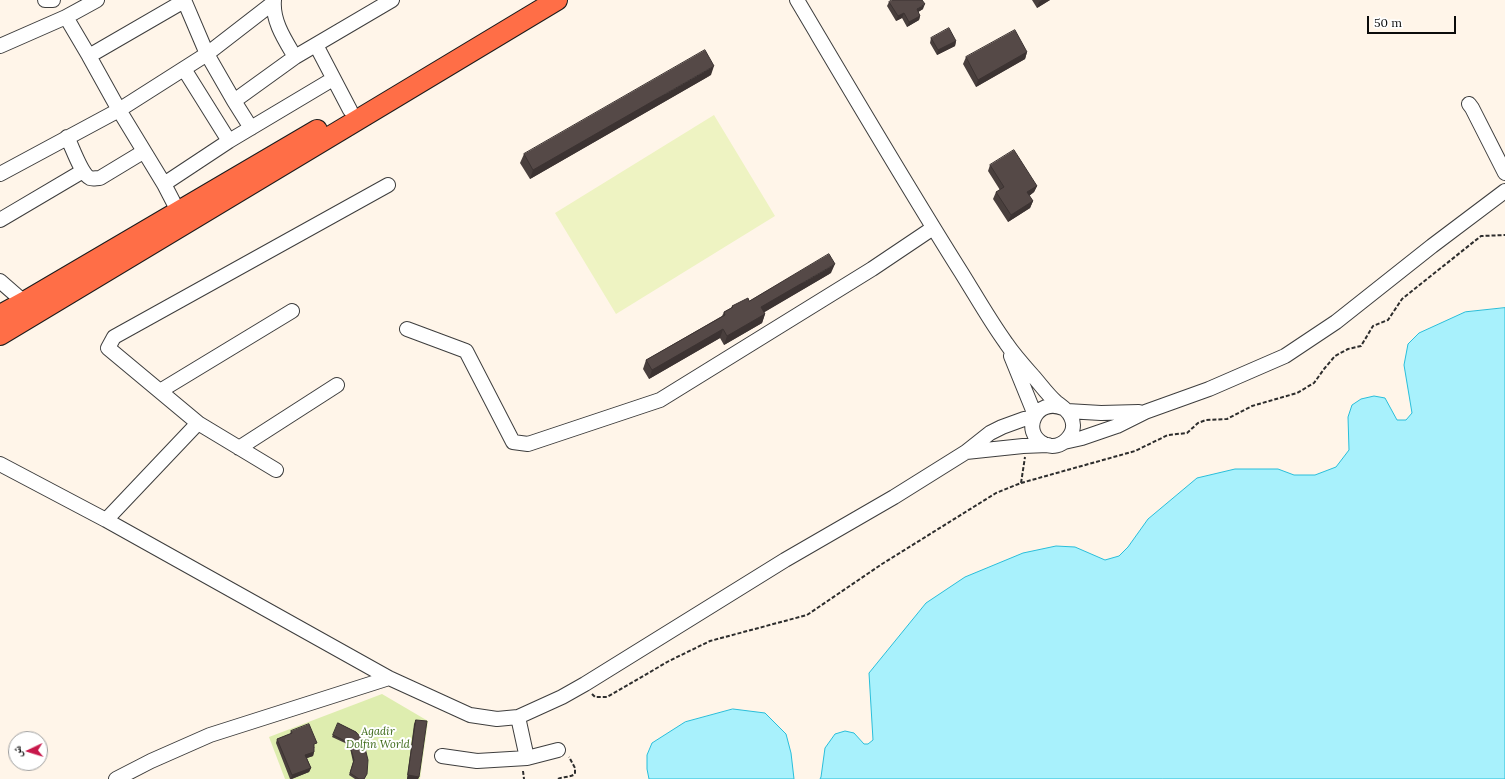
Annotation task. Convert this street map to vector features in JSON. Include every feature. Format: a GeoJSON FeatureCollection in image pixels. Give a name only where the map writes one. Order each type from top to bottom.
{"type":"FeatureCollection","features":[{"type":"Feature","properties":{"kind":"highway"},"geometry":{"type":"LineString","coordinates":[[0,315],[535,0]]}},
{"type":"Feature","properties":{"kind":"highway"},"geometry":{"type":"LineString","coordinates":[[0,335],[558,0]]}},
{"type":"Feature","properties":{"kind":"street"},"geometry":{"type":"LineString","coordinates":[[45,0],[53,0]]}},
{"type":"Feature","properties":{"kind":"street"},"geometry":{"type":"LineString","coordinates":[[0,46],[66,17],[97,0]]}},
{"type":"Feature","properties":{"kind":"street"},"geometry":{"type":"LineString","coordinates":[[89,56],[184,0],[207,54],[251,128]]}},
{"type":"Feature","properties":{"kind":"street"},"geometry":{"type":"LineString","coordinates":[[234,101],[295,57],[392,0]]}},
{"type":"Feature","properties":{"kind":"street"},"geometry":{"type":"LineString","coordinates":[[797,0],[933,228],[1006,342],[1045,392],[1065,410],[1072,421],[1073,427],[1071,433],[1064,442]]}},
{"type":"Feature","properties":{"kind":"street"},"geometry":{"type":"LineString","coordinates":[[0,174],[119,110],[184,69],[207,54],[273,1],[276,20],[284,40],[295,57]]}},
{"type":"Feature","properties":{"kind":"street"},"geometry":{"type":"LineString","coordinates":[[66,17],[119,110],[164,184],[178,211]]}},
{"type":"Feature","properties":{"kind":"street"},"geometry":{"type":"LineString","coordinates":[[316,45],[350,110]]}},
{"type":"Feature","properties":{"kind":"street"},"geometry":{"type":"LineString","coordinates":[[184,69],[229,141]]}},
{"type":"Feature","properties":{"kind":"street"},"geometry":{"type":"LineString","coordinates":[[164,184],[229,141],[333,79]]}},
{"type":"Feature","properties":{"kind":"street"},"geometry":{"type":"LineString","coordinates":[[1469,104],[1505,173]]}},
{"type":"Feature","properties":{"kind":"street"},"geometry":{"type":"LineString","coordinates":[[67,137],[83,171],[89,177],[100,178],[144,152]]}},
{"type":"Feature","properties":{"kind":"street"},"geometry":{"type":"LineString","coordinates":[[0,220],[83,171]]}},
{"type":"Feature","properties":{"kind":"street"},"geometry":{"type":"LineString","coordinates":[[276,470],[198,423],[108,348],[114,337],[388,185]]}},
{"type":"Feature","properties":{"kind":"street"},"geometry":{"type":"LineString","coordinates":[[966,452],[1023,446],[1059,445],[1064,442],[1082,438],[1117,426],[1145,412],[1209,389],[1285,356],[1336,322],[1432,246],[1505,191]]}},
{"type":"Feature","properties":{"kind":"street"},"geometry":{"type":"LineString","coordinates":[[407,329],[466,351],[513,442],[528,444],[660,400],[872,269],[933,228]]}},
{"type":"Feature","properties":{"kind":"street"},"geometry":{"type":"LineString","coordinates":[[0,281],[24,302]]}},
{"type":"Feature","properties":{"kind":"street"},"geometry":{"type":"LineString","coordinates":[[160,391],[292,311]]}},
{"type":"Feature","properties":{"kind":"street"},"geometry":{"type":"LineString","coordinates":[[1006,342],[1034,417]]}},
{"type":"Feature","properties":{"kind":"street"},"geometry":{"type":"LineString","coordinates":[[239,448],[337,385]]}},
{"type":"Feature","properties":{"kind":"street"},"geometry":{"type":"LineString","coordinates":[[1048,445],[1042,443],[1035,435],[1032,424],[1038,411],[1047,406],[1052,405],[1065,410],[1101,413],[1145,412]]}},
{"type":"Feature","properties":{"kind":"street"},"geometry":{"type":"LineString","coordinates":[[0,464],[106,520],[389,678],[470,715],[497,719],[518,717],[562,697],[785,560],[966,452],[990,433],[1024,419],[1034,417]]}},
{"type":"Feature","properties":{"kind":"street"},"geometry":{"type":"LineString","coordinates":[[106,520],[198,423]]}},
{"type":"Feature","properties":{"kind":"street"},"geometry":{"type":"LineString","coordinates":[[116,779],[151,761],[210,735],[389,678]]}},
{"type":"Feature","properties":{"kind":"street"},"geometry":{"type":"LineString","coordinates":[[518,717],[527,758]]}},
{"type":"Feature","properties":{"kind":"street"},"geometry":{"type":"LineString","coordinates":[[442,756],[477,761],[527,758],[558,750]]}},
{"type":"Feature","properties":{"kind":"path"},"geometry":{"type":"LineString","coordinates":[[585,684],[595,697],[607,697],[669,661],[710,641],[807,615],[882,564],[996,493],[1021,483],[1025,454]]}},
{"type":"Feature","properties":{"kind":"path"},"geometry":{"type":"LineString","coordinates":[[558,750],[571,759],[575,771],[573,775],[568,778],[563,777],[558,779]]}},
{"type":"Feature","properties":{"kind":"green space"},"geometry":{"type":"Polygon","coordinates":[[[714,115],[775,216],[616,314],[555,213],[714,115]]]}},
{"type":"Feature","properties":{"kind":"green space","name":"Agadir Dolfin World"},"geometry":{"type":"Polygon","coordinates":[[[382,694],[428,721],[420,779],[285,779],[269,737],[382,694]]]}},
{"type":"Feature","properties":{"kind":"water"},"geometry":{"type":"Polygon","coordinates":[[[1505,308],[1505,779],[820,779],[825,748],[835,734],[845,731],[854,733],[864,744],[868,744],[873,740],[869,673],[926,603],[965,577],[1023,553],[1056,546],[1075,547],[1105,560],[1119,556],[1128,547],[1148,519],[1197,478],[1235,469],[1278,469],[1294,475],[1315,475],[1336,467],[1349,450],[1348,417],[1352,405],[1361,399],[1374,396],[1385,398],[1397,420],[1406,420],[1412,413],[1404,365],[1408,344],[1419,333],[1465,312],[1505,308]]]}},
{"type":"Feature","properties":{"kind":"water"},"geometry":{"type":"Polygon","coordinates":[[[733,709],[765,713],[786,734],[791,753],[794,779],[649,779],[647,755],[652,743],[685,722],[733,709]]]}},
{"type":"Feature","properties":{"kind":"building"},"geometry":{"type":"Polygon","coordinates":[[[892,0],[922,0],[925,4],[917,9],[920,16],[909,22],[904,13],[898,16],[889,2],[892,0]]]}},
{"type":"Feature","properties":{"kind":"building"},"geometry":{"type":"Polygon","coordinates":[[[949,28],[956,41],[938,50],[931,38],[949,28]]]}},
{"type":"Feature","properties":{"kind":"building"},"geometry":{"type":"Polygon","coordinates":[[[1015,30],[1027,52],[978,80],[966,57],[1015,30]]]}},
{"type":"Feature","properties":{"kind":"building"},"geometry":{"type":"Polygon","coordinates":[[[705,50],[714,66],[533,170],[524,154],[705,50]]]}},
{"type":"Feature","properties":{"kind":"building"},"geometry":{"type":"Polygon","coordinates":[[[1014,150],[1037,186],[1027,192],[1033,201],[1011,215],[996,192],[1004,187],[990,165],[1014,150]]]}},
{"type":"Feature","properties":{"kind":"building"},"geometry":{"type":"Polygon","coordinates":[[[829,254],[835,264],[761,307],[765,314],[727,336],[723,329],[652,370],[646,360],[725,315],[724,312],[733,307],[732,306],[748,298],[749,301],[829,254]]]}},
{"type":"Feature","properties":{"kind":"building"},"geometry":{"type":"Polygon","coordinates":[[[416,720],[427,721],[419,777],[408,775],[416,720]]]}},
{"type":"Feature","properties":{"kind":"building"},"geometry":{"type":"Polygon","coordinates":[[[338,723],[356,732],[363,740],[368,760],[367,774],[364,779],[359,779],[350,773],[354,760],[350,746],[345,741],[333,735],[338,723]]]}},
{"type":"Feature","properties":{"kind":"building"},"geometry":{"type":"Polygon","coordinates":[[[309,724],[317,743],[314,744],[314,752],[305,755],[311,768],[292,775],[277,739],[292,733],[291,731],[309,724]]]}}]}
